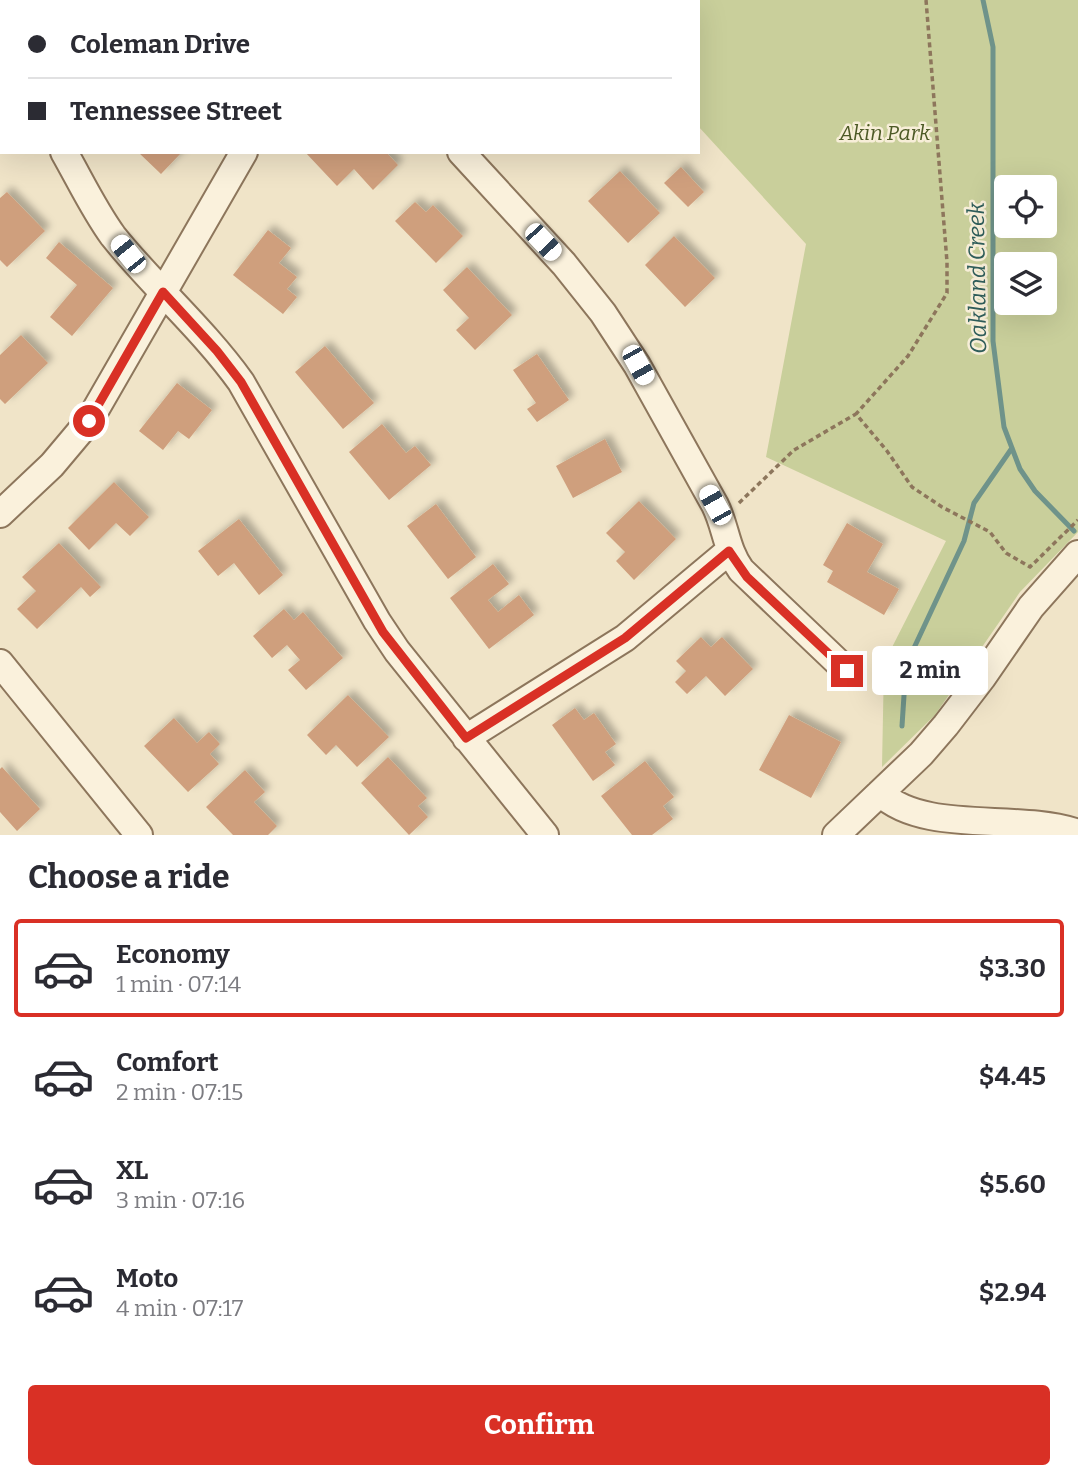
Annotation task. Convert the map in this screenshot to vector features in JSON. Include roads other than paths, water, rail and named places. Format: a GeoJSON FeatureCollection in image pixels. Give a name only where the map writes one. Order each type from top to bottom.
{"type":"FeatureCollection","features":[{"type":"Feature","properties":{"kind":"street"},"geometry":{"type":"LineString","coordinates":[[65,154],[106,226],[217,351],[241,382],[383,632],[545,835]]}},
{"type":"Feature","properties":{"kind":"street"},"geometry":{"type":"LineString","coordinates":[[0,514],[52,465],[89,421],[243,154]]}},
{"type":"Feature","properties":{"kind":"street"},"geometry":{"type":"LineString","coordinates":[[463,154],[564,264],[610,323],[638,365],[722,519],[729,551],[747,577],[847,671]]}},
{"type":"Feature","properties":{"kind":"street"},"geometry":{"type":"LineString","coordinates":[[836,835],[921,754],[946,725],[1031,607],[1067,547]]}},
{"type":"Feature","properties":{"kind":"street"},"geometry":{"type":"LineString","coordinates":[[466,738],[625,638],[729,551]]}},
{"type":"Feature","properties":{"kind":"street"},"geometry":{"type":"LineString","coordinates":[[0,663],[139,835]]}},
{"type":"Feature","properties":{"kind":"street"},"geometry":{"type":"LineString","coordinates":[[880,793],[895,807],[921,817],[1034,824],[1078,833]]}},
{"type":"Feature","properties":{"kind":"waterway","name":"Oakland Creek"},"geometry":{"type":"LineString","coordinates":[[983,0],[993,47],[993,341],[1004,427],[1020,469],[1035,491],[1074,531]]}},
{"type":"Feature","properties":{"kind":"waterway"},"geometry":{"type":"LineString","coordinates":[[902,726],[906,665],[964,541],[974,503],[1012,448]]}},
{"type":"Feature","properties":{"kind":"park label","name":"Akin Park"},"geometry":{"type":"Point","coordinates":[885,133]}}]}
